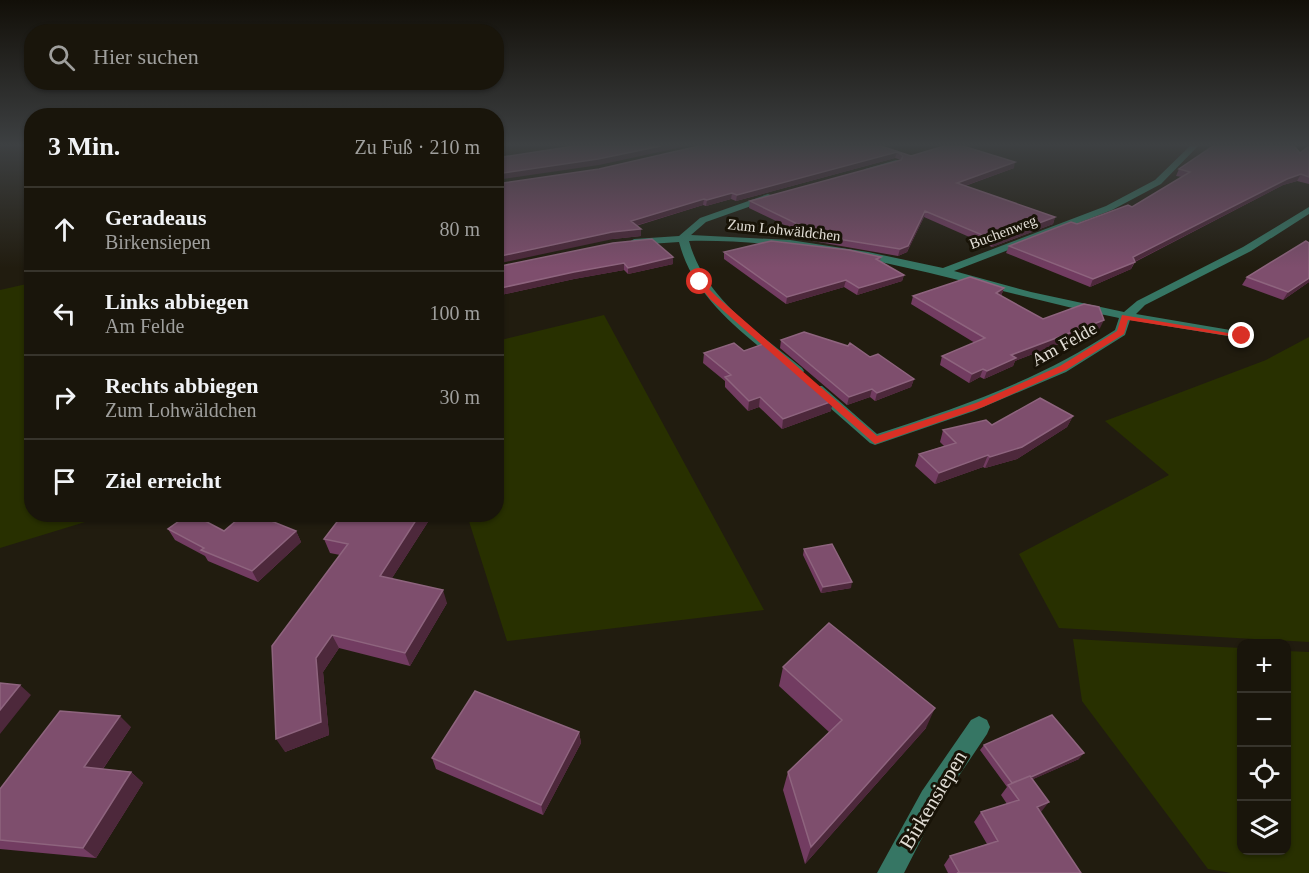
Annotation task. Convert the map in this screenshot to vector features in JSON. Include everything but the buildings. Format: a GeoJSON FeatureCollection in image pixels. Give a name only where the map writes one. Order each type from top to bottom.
{"type":"FeatureCollection","features":[{"type":"Feature","properties":{"kind":"street","name":"Buchenweg"},"geometry":{"type":"LineString","coordinates":[[943,272],[1110,208],[1150,187]]}},
{"type":"Feature","properties":{"kind":"street"},"geometry":{"type":"LineString","coordinates":[[683,237],[703,220],[777,195]]}},
{"type":"Feature","properties":{"kind":"street","name":"Am Felde"},"geometry":{"type":"LineString","coordinates":[[683,237],[691,267],[713,298],[875,440],[979,405],[1063,368],[1121,332],[1125,317],[1155,294],[1247,249],[1309,210]]}},
{"type":"Feature","properties":{"kind":"street","name":"Zum Lohwäldchen"},"geometry":{"type":"LineString","coordinates":[[627,243],[683,237],[750,239],[815,246],[943,272],[1125,317],[1242,336]]}},
{"type":"Feature","properties":{"kind":"street","name":"Birkensiepen"},"geometry":{"type":"LineString","coordinates":[[890,873],[930,799],[979,728]]}},
{"type":"Feature","properties":{"kind":"green space"},"geometry":{"type":"Polygon","coordinates":[[[24,285],[24,522],[85,522],[0,548],[0,290],[24,285]]]}},
{"type":"Feature","properties":{"kind":"green space"},"geometry":{"type":"Polygon","coordinates":[[[604,315],[764,610],[507,641],[469,522],[504,522],[504,339],[604,315]]]}},
{"type":"Feature","properties":{"kind":"green space"},"geometry":{"type":"Polygon","coordinates":[[[1309,337],[1309,642],[1291,641],[1291,639],[1059,628],[1019,554],[1169,475],[1105,421],[1266,360],[1309,337]]]}},
{"type":"Feature","properties":{"kind":"green space"},"geometry":{"type":"Polygon","coordinates":[[[1073,639],[1237,648],[1237,855],[1291,855],[1291,651],[1309,652],[1309,873],[1231,873],[1208,869],[1082,701],[1073,639]]]}},
{"type":"Feature","properties":{"kind":"route"},"geometry":{"type":"LineString","coordinates":[[700,282],[713,298],[875,440],[979,405],[1063,368],[1121,332],[1125,317],[1242,336]]}}]}
